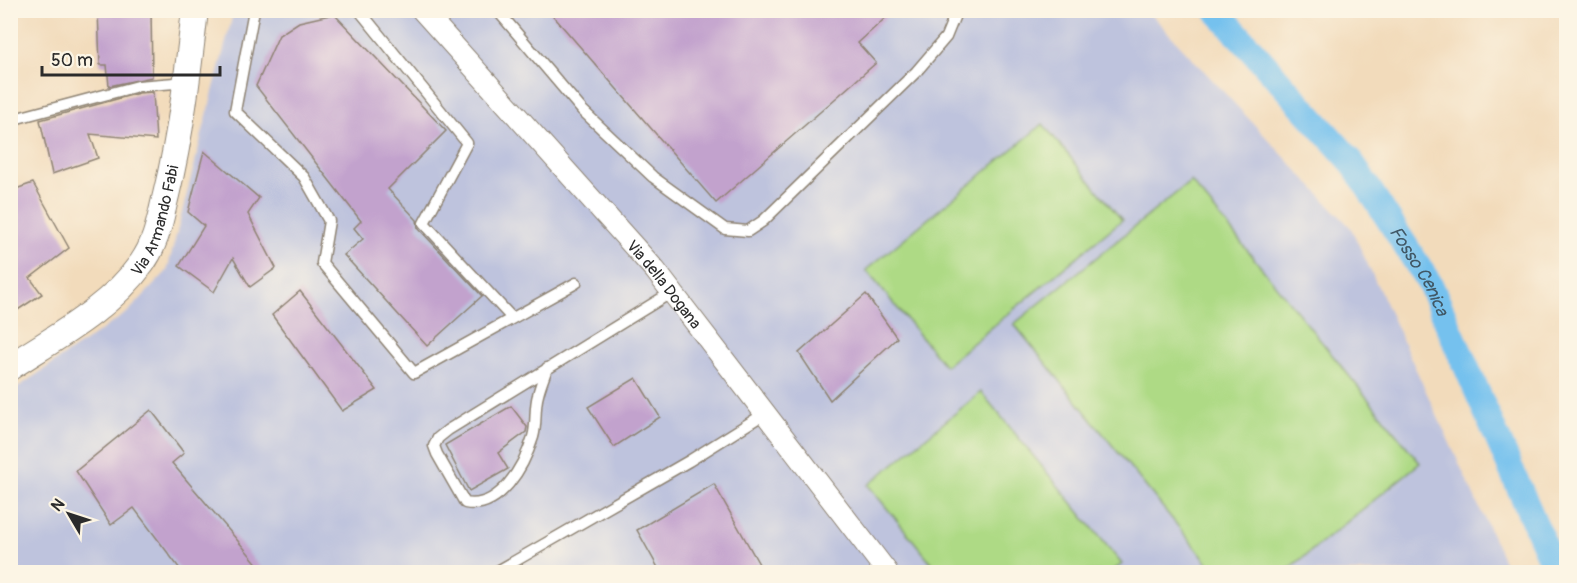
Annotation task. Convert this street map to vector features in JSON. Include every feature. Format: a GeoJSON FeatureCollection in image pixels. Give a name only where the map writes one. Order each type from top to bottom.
{"type":"FeatureCollection","features":[{"type":"Feature","properties":{"kind":"street","name":"Via Armando Fabi"},"geometry":{"type":"LineString","coordinates":[[10,367],[102,305],[124,285],[142,263],[155,240],[172,170],[187,82],[195,10]]}},
{"type":"Feature","properties":{"kind":"street","name":"Via della Dogana"},"geometry":{"type":"LineString","coordinates":[[422,10],[672,292],[887,573]]}},
{"type":"Feature","properties":{"kind":"lane"},"geometry":{"type":"LineString","coordinates":[[254,10],[234,111],[304,177],[329,220],[322,263],[414,373],[576,283]]}},
{"type":"Feature","properties":{"kind":"lane"},"geometry":{"type":"LineString","coordinates":[[359,10],[467,143],[424,223],[512,318]]}},
{"type":"Feature","properties":{"kind":"lane"},"geometry":{"type":"LineString","coordinates":[[497,10],[582,110],[653,177],[725,230],[748,231],[763,221],[916,72],[946,37],[957,10]]}},
{"type":"Feature","properties":{"kind":"lane"},"geometry":{"type":"LineString","coordinates":[[10,120],[138,86],[187,82]]}},
{"type":"Feature","properties":{"kind":"lane"},"geometry":{"type":"LineString","coordinates":[[547,369],[537,396],[533,435],[525,460],[513,478],[487,503],[476,506],[465,503],[437,454],[434,446],[438,438],[547,369],[672,292]]}},
{"type":"Feature","properties":{"kind":"lane"},"geometry":{"type":"LineString","coordinates":[[496,573],[689,461],[764,414]]}},
{"type":"Feature","properties":{"kind":"shaded area"},"geometry":{"type":"Polygon","coordinates":[[[234,10],[1148,11],[1351,228],[1509,572],[11,572],[11,392],[128,312],[167,271],[234,10]]]}},
{"type":"Feature","properties":{"kind":"green space"},"geometry":{"type":"Polygon","coordinates":[[[1043,124],[1122,220],[945,366],[866,270],[1043,124]]]}},
{"type":"Feature","properties":{"kind":"green space"},"geometry":{"type":"Polygon","coordinates":[[[1191,181],[1420,463],[1285,572],[1215,572],[1014,324],[1191,181]]]}},
{"type":"Feature","properties":{"kind":"green space"},"geometry":{"type":"Polygon","coordinates":[[[981,392],[1122,564],[1111,572],[939,572],[868,485],[981,392]]]}},
{"type":"Feature","properties":{"kind":"building"},"geometry":{"type":"Polygon","coordinates":[[[98,10],[151,10],[152,77],[109,86],[107,65],[100,65],[98,10]]]}},
{"type":"Feature","properties":{"kind":"building"},"geometry":{"type":"Polygon","coordinates":[[[548,10],[894,10],[858,43],[876,63],[716,203],[548,10]]]}},
{"type":"Feature","properties":{"kind":"building"},"geometry":{"type":"Polygon","coordinates":[[[334,14],[446,131],[388,189],[417,220],[418,228],[482,296],[427,346],[344,255],[363,239],[354,228],[361,221],[256,86],[279,35],[299,22],[334,14]]]}},
{"type":"Feature","properties":{"kind":"building"},"geometry":{"type":"Polygon","coordinates":[[[153,92],[156,140],[90,134],[98,158],[52,174],[40,120],[139,93],[153,92]]]}},
{"type":"Feature","properties":{"kind":"building"},"geometry":{"type":"Polygon","coordinates":[[[204,151],[259,198],[248,214],[276,268],[250,287],[233,258],[214,292],[179,266],[204,226],[188,212],[204,151]]]}},
{"type":"Feature","properties":{"kind":"building"},"geometry":{"type":"Polygon","coordinates":[[[33,183],[69,248],[30,278],[42,294],[10,315],[10,191],[33,183]]]}},
{"type":"Feature","properties":{"kind":"building"},"geometry":{"type":"Polygon","coordinates":[[[300,291],[377,390],[342,411],[272,315],[300,291]]]}},
{"type":"Feature","properties":{"kind":"building"},"geometry":{"type":"Polygon","coordinates":[[[866,294],[897,338],[830,400],[799,353],[866,294]]]}},
{"type":"Feature","properties":{"kind":"building"},"geometry":{"type":"Polygon","coordinates":[[[636,378],[660,417],[614,447],[588,407],[636,378]]]}},
{"type":"Feature","properties":{"kind":"building"},"geometry":{"type":"Polygon","coordinates":[[[511,406],[527,427],[526,432],[498,453],[508,469],[469,491],[445,445],[511,406]]]}},
{"type":"Feature","properties":{"kind":"building"},"geometry":{"type":"Polygon","coordinates":[[[151,410],[184,453],[172,463],[265,573],[183,573],[134,508],[111,525],[76,471],[151,410]]]}},
{"type":"Feature","properties":{"kind":"building"},"geometry":{"type":"Polygon","coordinates":[[[714,484],[764,573],[661,573],[637,530],[714,484]]]}},
{"type":"Feature","properties":{"kind":"waterway","name":"Fosso Cenica"},"geometry":{"type":"LineString","coordinates":[[1216,10],[1351,161],[1430,284],[1556,572]]}}]}
